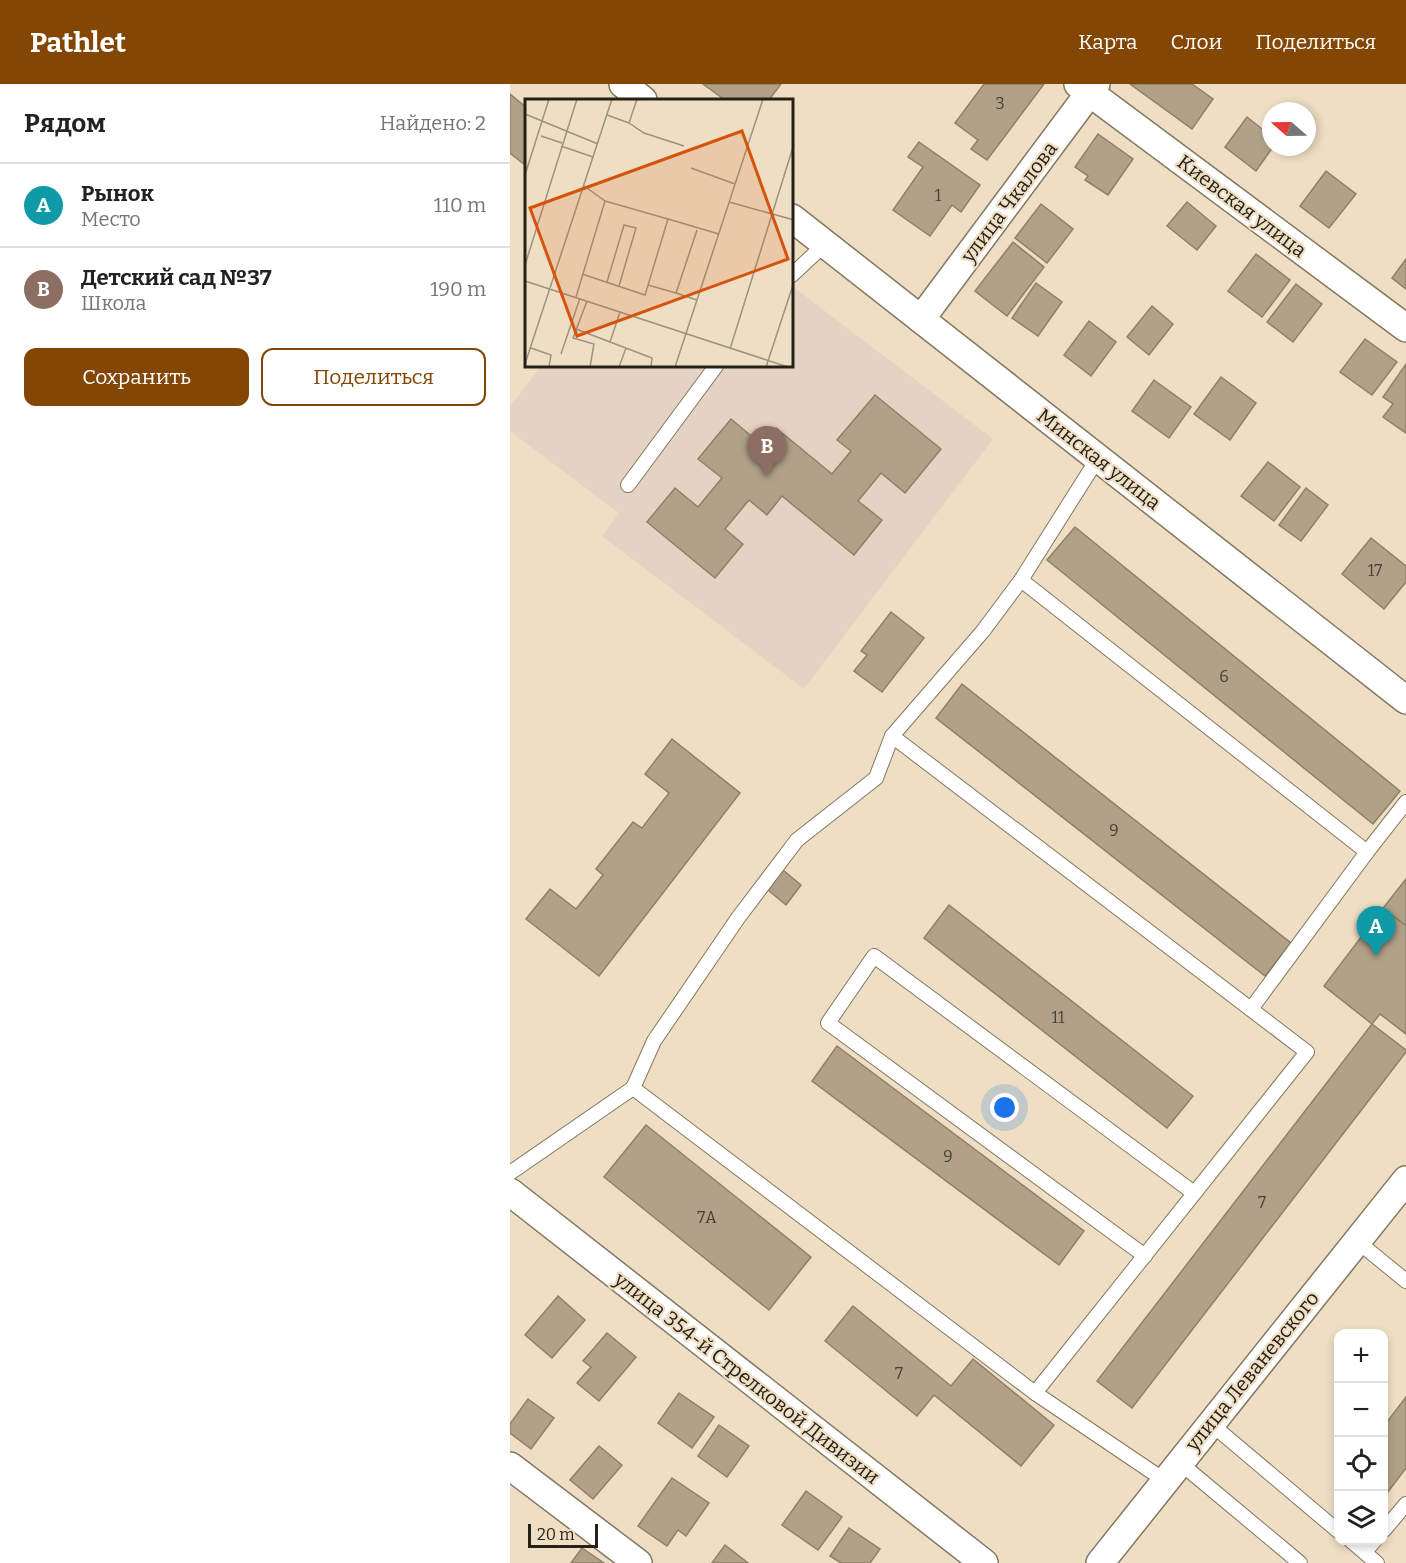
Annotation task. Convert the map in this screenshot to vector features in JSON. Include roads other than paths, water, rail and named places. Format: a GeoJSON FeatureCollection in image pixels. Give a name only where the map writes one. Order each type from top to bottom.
{"type":"FeatureCollection","features":[{"type":"Feature","properties":{"kind":"street"},"geometry":{"type":"LineString","coordinates":[[622,84],[642,99]]}},
{"type":"Feature","properties":{"kind":"street","name":"улица Чкалова"},"geometry":{"type":"LineString","coordinates":[[921,319],[1088,87]]}},
{"type":"Feature","properties":{"kind":"street","name":"Киевская улица"},"geometry":{"type":"LineString","coordinates":[[1088,87],[1406,328]]}},
{"type":"Feature","properties":{"kind":"street","name":"Минская улица"},"geometry":{"type":"LineString","coordinates":[[794,220],[1406,700]]}},
{"type":"Feature","properties":{"kind":"street","name":"улица Леваневского"},"geometry":{"type":"LineString","coordinates":[[1100,1563],[1406,1180]]}},
{"type":"Feature","properties":{"kind":"street","name":"улица 354-й Стрелковой Дивизии"},"geometry":{"type":"LineString","coordinates":[[510,1192],[984,1563]]}},
{"type":"Feature","properties":{"kind":"street"},"geometry":{"type":"LineString","coordinates":[[510,1466],[638,1563]]}},
{"type":"Feature","properties":{"kind":"lane"},"geometry":{"type":"LineString","coordinates":[[794,273],[825,244]]}},
{"type":"Feature","properties":{"kind":"lane"},"geometry":{"type":"LineString","coordinates":[[628,485],[715,368]]}},
{"type":"Feature","properties":{"kind":"lane"},"geometry":{"type":"LineString","coordinates":[[510,1173],[633,1088],[654,1041],[738,918],[797,840],[876,778],[892,736],[983,632],[1021,580],[1098,459]]}},
{"type":"Feature","properties":{"kind":"lane"},"geometry":{"type":"LineString","coordinates":[[1021,580],[1367,852]]}},
{"type":"Feature","properties":{"kind":"lane"},"geometry":{"type":"LineString","coordinates":[[892,736],[1307,1052],[1035,1393]]}},
{"type":"Feature","properties":{"kind":"lane"},"geometry":{"type":"LineString","coordinates":[[1251,1009],[1406,802]]}},
{"type":"Feature","properties":{"kind":"lane"},"geometry":{"type":"LineString","coordinates":[[1145,1256],[828,1023],[874,956],[1194,1193]]}},
{"type":"Feature","properties":{"kind":"lane"},"geometry":{"type":"LineString","coordinates":[[633,1088],[1035,1393],[1172,1471],[1300,1563]]}},
{"type":"Feature","properties":{"kind":"lane"},"geometry":{"type":"LineString","coordinates":[[1357,1241],[1406,1281]]}},
{"type":"Feature","properties":{"kind":"lane"},"geometry":{"type":"LineString","coordinates":[[1210,1424],[1334,1528]]}},
{"type":"Feature","properties":{"kind":"lane"},"geometry":{"type":"LineString","coordinates":[[1388,1524],[1406,1504]]}},
{"type":"Feature","properties":{"kind":"lane"},"geometry":{"type":"LineString","coordinates":[[1356,1545],[1377,1563]]}},
{"type":"Feature","properties":{"kind":"lane"},"geometry":{"type":"LineString","coordinates":[[1365,1552],[1371,1545]]}},
{"type":"Feature","properties":{"kind":"place","name":"Детский сад №37"},"geometry":{"type":"Point","coordinates":[767,476]}},
{"type":"Feature","properties":{"kind":"place","name":"Рынок"},"geometry":{"type":"Point","coordinates":[1376,956]}}]}
